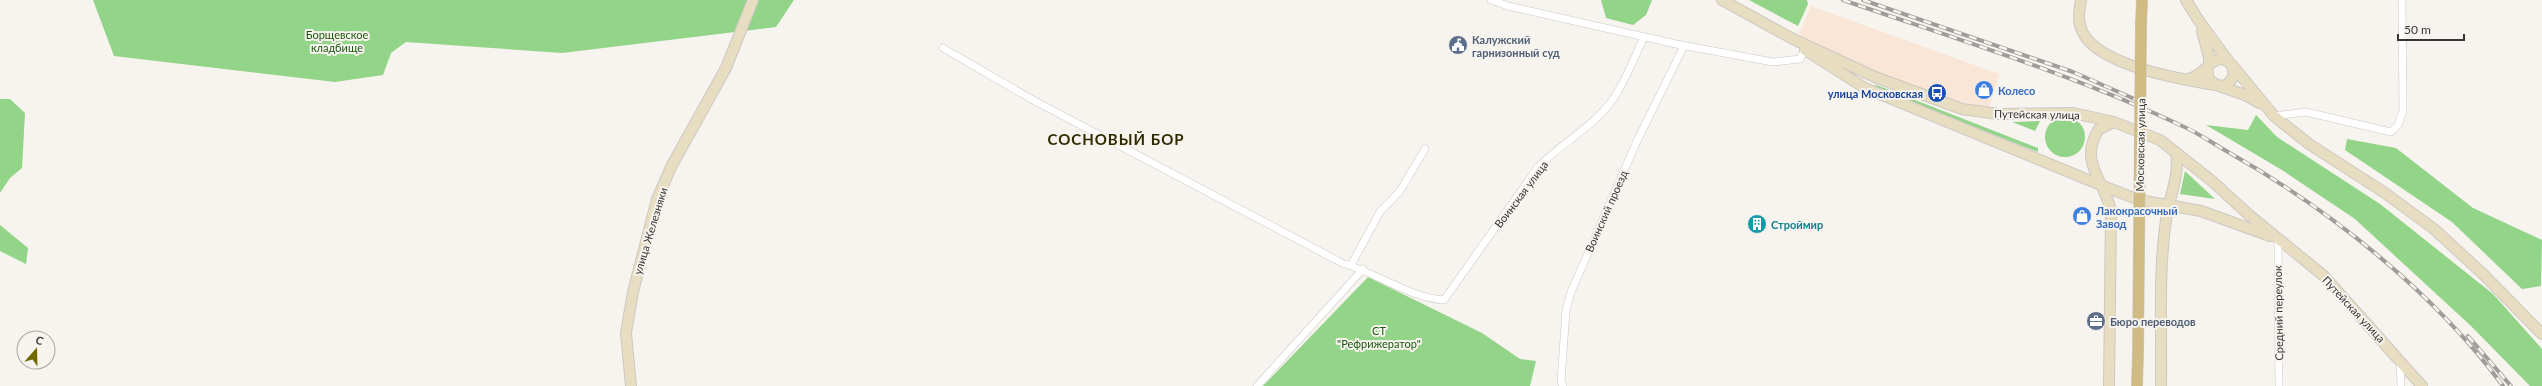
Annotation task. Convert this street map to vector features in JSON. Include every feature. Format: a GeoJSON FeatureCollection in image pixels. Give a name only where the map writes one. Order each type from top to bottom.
{"type":"FeatureCollection","features":[{"type":"Feature","properties":{"kind":"main road","name":"улица Железняки"},"geometry":{"type":"LineString","coordinates":[[631,386],[626,333],[632,292],[657,199],[672,164],[726,68],[754,0]]}},
{"type":"Feature","properties":{"kind":"main road","name":"Путейская улица"},"geometry":{"type":"LineString","coordinates":[[1722,0],[1793,39],[1875,76],[1962,109],[1998,114],[2073,113],[2114,122],[2160,140],[2324,276],[2422,386]]}},
{"type":"Feature","properties":{"kind":"main road"},"geometry":{"type":"LineString","coordinates":[[2081,0],[2079,21],[2083,33],[2099,50],[2144,70],[2182,80],[2217,86],[2245,95],[2265,108],[2309,144],[2385,193],[2434,229],[2483,274],[2542,334]]}},
{"type":"Feature","properties":{"kind":"main road","name":"Московская улица"},"geometry":{"type":"LineString","coordinates":[[2137,386],[2142,0]]}},
{"type":"Feature","properties":{"kind":"main road"},"geometry":{"type":"LineString","coordinates":[[2186,0],[2199,21],[2265,108]]}},
{"type":"Feature","properties":{"kind":"main road"},"geometry":{"type":"LineString","coordinates":[[2199,21],[2207,44],[2209,80],[2217,86],[2227,85],[2232,80],[2234,72],[2231,63]]}},
{"type":"Feature","properties":{"kind":"main road","name":"Путейская улица"},"geometry":{"type":"LineString","coordinates":[[1793,39],[1806,50],[1865,88],[2139,200],[2201,211],[2278,239]]}},
{"type":"Feature","properties":{"kind":"main road"},"geometry":{"type":"LineString","coordinates":[[2182,80],[2194,78],[2218,59],[2231,63]]}},
{"type":"Feature","properties":{"kind":"main road"},"geometry":{"type":"LineString","coordinates":[[2109,386],[2111,211],[2103,186],[2094,173],[2091,148],[2099,129],[2114,122]]}},
{"type":"Feature","properties":{"kind":"main road"},"geometry":{"type":"LineString","coordinates":[[2161,386],[2162,291],[2168,206],[2179,167],[2176,152]]}},
{"type":"Feature","properties":{"kind":"street"},"geometry":{"type":"LineString","coordinates":[[1491,0],[1518,9],[1684,46],[1773,62],[1800,59],[1806,50]]}},
{"type":"Feature","properties":{"kind":"street"},"geometry":{"type":"LineString","coordinates":[[2274,116],[2306,112],[2382,132],[2391,132],[2398,125],[2403,111],[2402,0]]}},
{"type":"Feature","properties":{"kind":"street","name":"Воинская улица"},"geometry":{"type":"LineString","coordinates":[[1363,270],[1425,298],[1444,300],[1538,167],[1549,156],[1583,130],[1611,102],[1644,37]]}},
{"type":"Feature","properties":{"kind":"street","name":"Воинский проезд"},"geometry":{"type":"LineString","coordinates":[[1563,386],[1561,380],[1566,310],[1570,292],[1637,142],[1684,46]]}},
{"type":"Feature","properties":{"kind":"street"},"geometry":{"type":"LineString","coordinates":[[943,48],[1033,100],[1342,263],[1363,270],[1257,386]]}},
{"type":"Feature","properties":{"kind":"street"},"geometry":{"type":"LineString","coordinates":[[1351,265],[1380,212],[1400,191],[1425,149]]}},
{"type":"Feature","properties":{"kind":"street","name":"Средний переулок"},"geometry":{"type":"LineString","coordinates":[[2278,239],[2279,386]]}},
{"type":"Feature","properties":{"kind":"street"},"geometry":{"type":"LineString","coordinates":[[2400,360],[2401,386]]}},
{"type":"Feature","properties":{"kind":"shaded area"},"geometry":{"type":"Polygon","coordinates":[[[1811,6],[1999,74],[1989,108],[1954,101],[1877,72],[1799,35],[1811,6]]]}},
{"type":"Feature","properties":{"kind":"green space","name":"Борщевское кладбище"},"geometry":{"type":"Polygon","coordinates":[[[93,0],[794,0],[776,27],[562,53],[406,42],[391,53],[383,75],[335,82],[114,56],[93,0]]]}},
{"type":"Feature","properties":{"kind":"green space"},"geometry":{"type":"Polygon","coordinates":[[[1601,0],[1652,0],[1646,15],[1633,25],[1606,18],[1601,0]]]}},
{"type":"Feature","properties":{"kind":"green space"},"geometry":{"type":"Polygon","coordinates":[[[1749,0],[1807,0],[1808,4],[1798,26],[1749,0]]]}},
{"type":"Feature","properties":{"kind":"green space"},"geometry":{"type":"Polygon","coordinates":[[[1874,84],[2038,148],[2038,152],[1881,90],[1874,84]]]}},
{"type":"Feature","properties":{"kind":"green space"},"geometry":{"type":"Polygon","coordinates":[[[0,99],[10,99],[25,113],[22,168],[10,178],[0,193],[0,99]]]}},
{"type":"Feature","properties":{"kind":"green space"},"geometry":{"type":"Polygon","coordinates":[[[2256,115],[2277,137],[2380,204],[2493,294],[2542,349],[2542,386],[2530,386],[2471,326],[2355,219],[2282,170],[2206,125],[2248,130],[2256,115]]]}},
{"type":"Feature","properties":{"kind":"green space"},"geometry":{"type":"Polygon","coordinates":[[[2065,117],[2079,123],[2085,137],[2079,151],[2065,157],[2051,151],[2045,137],[2051,123],[2065,117]]]}},
{"type":"Feature","properties":{"kind":"green space"},"geometry":{"type":"Polygon","coordinates":[[[2040,121],[2035,131],[2012,122],[2040,121]]]}},
{"type":"Feature","properties":{"kind":"green space"},"geometry":{"type":"Polygon","coordinates":[[[2347,139],[2396,148],[2473,208],[2542,240],[2541,286],[2522,289],[2452,222],[2345,150],[2347,139]]]}},
{"type":"Feature","properties":{"kind":"green space"},"geometry":{"type":"Polygon","coordinates":[[[2185,171],[2187,173],[2215,199],[2180,194],[2185,171]]]}},
{"type":"Feature","properties":{"kind":"green space"},"geometry":{"type":"Polygon","coordinates":[[[0,225],[28,248],[26,264],[0,251],[0,225]]]}},
{"type":"Feature","properties":{"kind":"green space","name":"СТ \"Рефрижератор\""},"geometry":{"type":"Polygon","coordinates":[[[1368,277],[1482,333],[1520,359],[1536,361],[1530,386],[1263,386],[1368,277]]]}},
{"type":"Feature","properties":{"kind":"railway"},"geometry":{"type":"LineString","coordinates":[[1843,0],[2056,73],[2098,89],[2198,134],[2304,199],[2378,255],[2445,318],[2476,351],[2503,386]]}},
{"type":"Feature","properties":{"kind":"railway"},"geometry":{"type":"LineString","coordinates":[[1863,0],[2073,72],[2146,104]]}},
{"type":"Feature","properties":{"kind":"railway"},"geometry":{"type":"LineString","coordinates":[[2468,336],[2511,386]]}},
{"type":"Feature","properties":{"kind":"place","name":"Калужский гарнизонный суд"},"geometry":{"type":"Point","coordinates":[1458,45]}},
{"type":"Feature","properties":{"kind":"place","name":"Колесо"},"geometry":{"type":"Point","coordinates":[1984,90]}},
{"type":"Feature","properties":{"kind":"place","name":"улица Московская"},"geometry":{"type":"Point","coordinates":[1937,93]}},
{"type":"Feature","properties":{"kind":"place","name":"Лакокрасочный Завод"},"geometry":{"type":"Point","coordinates":[2082,216]}},
{"type":"Feature","properties":{"kind":"place","name":"Строймир"},"geometry":{"type":"Point","coordinates":[1757,224]}},
{"type":"Feature","properties":{"kind":"place","name":"Бюро переводов"},"geometry":{"type":"Point","coordinates":[2096,321]}},
{"type":"Feature","properties":{"kind":"district","name":"СОСНОВЫЙ БОР"},"geometry":{"type":"Point","coordinates":[1116,139]}}]}
